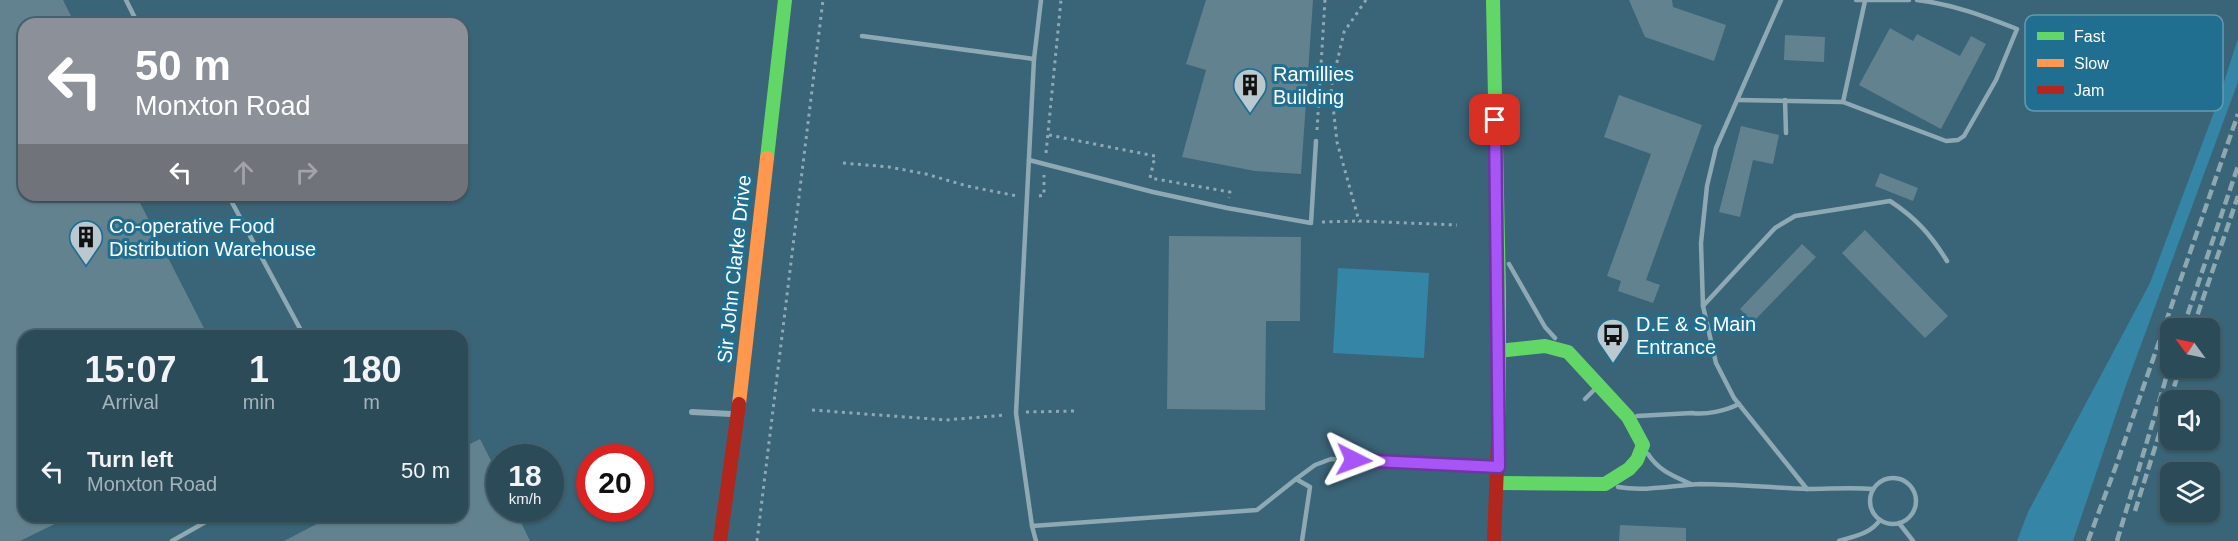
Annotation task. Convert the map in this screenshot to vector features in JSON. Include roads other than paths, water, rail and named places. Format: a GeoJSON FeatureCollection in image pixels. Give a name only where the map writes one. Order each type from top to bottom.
{"type":"FeatureCollection","features":[{"type":"Feature","properties":{"kind":"street","name":"Sir John Clarke Drive"},"geometry":{"type":"LineString","coordinates":[[720,541],[738,415],[784,0]]}},
{"type":"Feature","properties":{"kind":"street"},"geometry":{"type":"LineString","coordinates":[[1493,0],[1499,467],[1494,541]]}},
{"type":"Feature","properties":{"kind":"street"},"geometry":{"type":"LineString","coordinates":[[1498,351],[1545,346],[1568,352],[1628,417],[1643,445],[1637,460],[1629,470],[1605,484],[1498,483]]}},
{"type":"Feature","properties":{"kind":"street"},"geometry":{"type":"LineString","coordinates":[[692,412],[738,415]]}},
{"type":"Feature","properties":{"kind":"lane"},"geometry":{"type":"LineString","coordinates":[[126,0],[135,18]]}},
{"type":"Feature","properties":{"kind":"lane"},"geometry":{"type":"LineString","coordinates":[[1036,541],[1016,413],[1034,59],[1041,0]]}},
{"type":"Feature","properties":{"kind":"lane"},"geometry":{"type":"LineString","coordinates":[[1781,0],[1716,148],[1707,186],[1701,243],[1703,306],[1716,363],[1738,404],[1807,489]]}},
{"type":"Feature","properties":{"kind":"lane"},"geometry":{"type":"LineString","coordinates":[[1856,0],[1908,0]]}},
{"type":"Feature","properties":{"kind":"lane"},"geometry":{"type":"LineString","coordinates":[[1738,100],[1843,102],[1946,141],[1958,140],[1964,136],[1996,80],[2017,29],[1971,11],[1917,0]]}},
{"type":"Feature","properties":{"kind":"lane"},"geometry":{"type":"LineString","coordinates":[[1843,102],[1865,1]]}},
{"type":"Feature","properties":{"kind":"lane"},"geometry":{"type":"LineString","coordinates":[[862,36],[1034,59]]}},
{"type":"Feature","properties":{"kind":"lane"},"geometry":{"type":"LineString","coordinates":[[1785,100],[1785,133]]}},
{"type":"Feature","properties":{"kind":"lane"},"geometry":{"type":"LineString","coordinates":[[1029,160],[1153,192],[1311,223],[1316,141]]}},
{"type":"Feature","properties":{"kind":"lane"},"geometry":{"type":"LineString","coordinates":[[231,201],[301,330]]}},
{"type":"Feature","properties":{"kind":"lane"},"geometry":{"type":"LineString","coordinates":[[1703,306],[1775,228],[1795,216],[1890,201],[1905,211],[1930,234],[1947,261]]}},
{"type":"Feature","properties":{"kind":"lane"},"geometry":{"type":"LineString","coordinates":[[1497,221],[1504,249]]}},
{"type":"Feature","properties":{"kind":"lane"},"geometry":{"type":"LineString","coordinates":[[1506,258],[1545,327],[1568,352]]}},
{"type":"Feature","properties":{"kind":"lane"},"geometry":{"type":"LineString","coordinates":[[1585,399],[1599,384]]}},
{"type":"Feature","properties":{"kind":"lane"},"geometry":{"type":"LineString","coordinates":[[1628,417],[1701,414],[1731,408],[1738,404]]}},
{"type":"Feature","properties":{"kind":"lane"},"geometry":{"type":"LineString","coordinates":[[1643,445],[1654,463],[1663,472],[1691,484]]}},
{"type":"Feature","properties":{"kind":"lane"},"geometry":{"type":"LineString","coordinates":[[1032,526],[1257,510],[1315,465],[1331,459],[1499,467]]}},
{"type":"Feature","properties":{"kind":"lane"},"geometry":{"type":"LineString","coordinates":[[1891,477],[1904,480],[1910,485],[1916,498],[1916,505],[1910,516],[1899,523],[1892,524],[1880,520],[1875,516],[1869,503],[1873,489],[1883,479],[1891,477]]}},
{"type":"Feature","properties":{"kind":"lane"},"geometry":{"type":"LineString","coordinates":[[1296,479],[1310,487],[1302,541]]}},
{"type":"Feature","properties":{"kind":"lane"},"geometry":{"type":"LineString","coordinates":[[1605,484],[1632,488],[1733,484],[1807,489],[1853,487],[1873,489]]}},
{"type":"Feature","properties":{"kind":"lane"},"geometry":{"type":"LineString","coordinates":[[1839,541],[1874,529],[1880,520]]}},
{"type":"Feature","properties":{"kind":"lane"},"geometry":{"type":"LineString","coordinates":[[172,541],[205,522]]}},
{"type":"Feature","properties":{"kind":"lane"},"geometry":{"type":"LineString","coordinates":[[1899,523],[1913,541]]}},
{"type":"Feature","properties":{"kind":"railway"},"geometry":{"type":"LineString","coordinates":[[2088,541],[2238,114]]}},
{"type":"Feature","properties":{"kind":"railway"},"geometry":{"type":"LineString","coordinates":[[2186,318],[2238,166]]}},
{"type":"Feature","properties":{"kind":"railway"},"geometry":{"type":"LineString","coordinates":[[2196,318],[2238,196]]}},
{"type":"Feature","properties":{"kind":"railway"},"geometry":{"type":"LineString","coordinates":[[2117,541],[2166,378]]}},
{"type":"Feature","properties":{"kind":"railway"},"geometry":{"type":"LineString","coordinates":[[2135,511],[2177,378]]}},
{"type":"Feature","properties":{"kind":"place","name":"Ramillies Building"},"geometry":{"type":"Point","coordinates":[1250,114]}},
{"type":"Feature","properties":{"kind":"place","name":"Co-operative Food Distribution Warehouse"},"geometry":{"type":"Point","coordinates":[86,266]}},
{"type":"Feature","properties":{"kind":"place","name":"D.E & S Main Entrance"},"geometry":{"type":"Point","coordinates":[1613,364]}}]}
